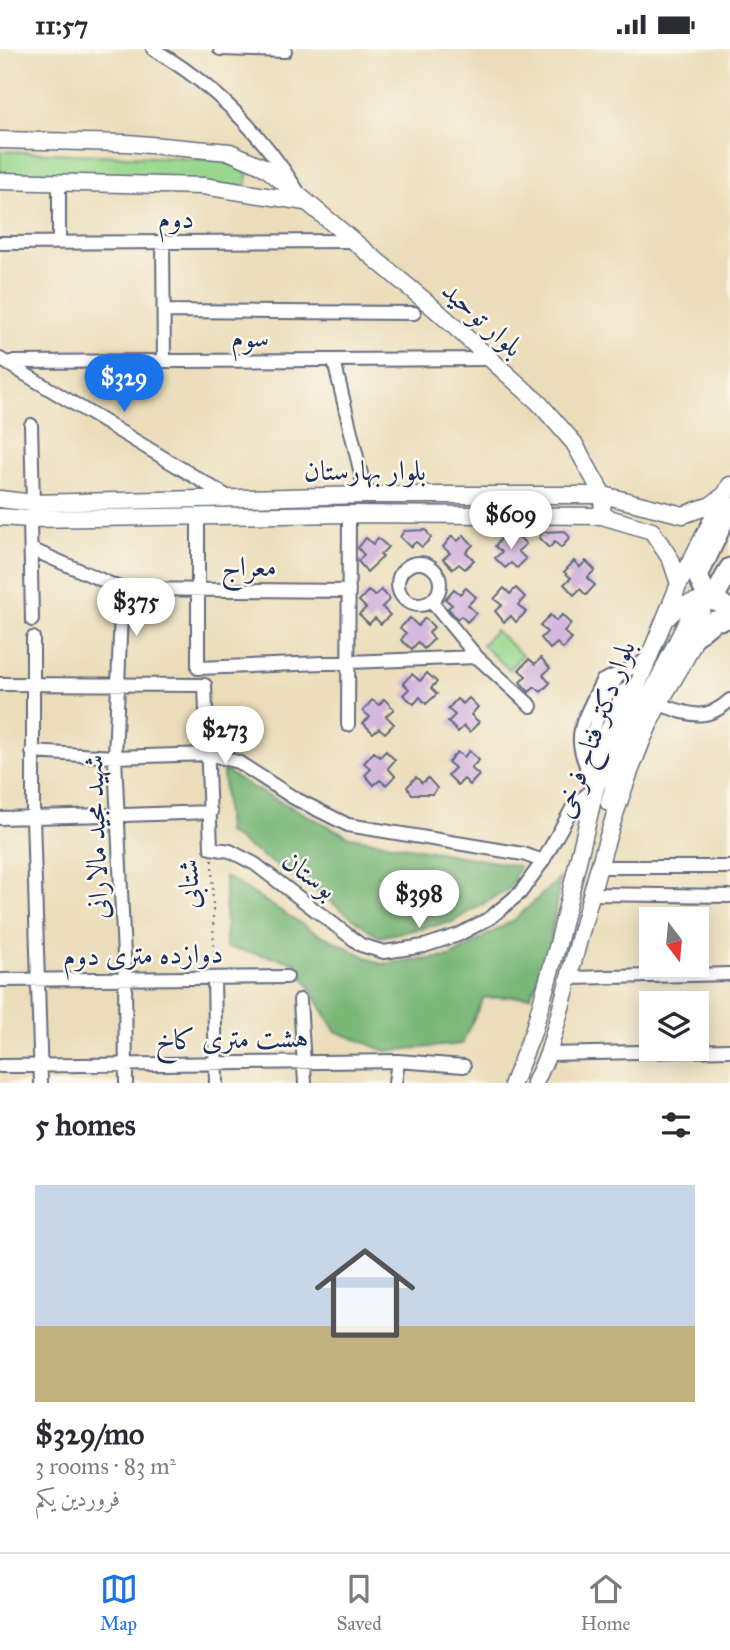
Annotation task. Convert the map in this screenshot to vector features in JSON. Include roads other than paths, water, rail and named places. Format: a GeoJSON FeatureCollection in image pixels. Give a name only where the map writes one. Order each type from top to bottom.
{"type":"FeatureCollection","features":[{"type":"Feature","properties":{"kind":"highway"},"geometry":{"type":"LineString","coordinates":[[728,496],[699,571],[701,586],[722,605],[730,568]]}},
{"type":"Feature","properties":{"kind":"highway"},"geometry":{"type":"LineString","coordinates":[[710,576],[730,535]]}},
{"type":"Feature","properties":{"kind":"highway"},"geometry":{"type":"LineString","coordinates":[[697,635],[714,621],[730,618]]}},
{"type":"Feature","properties":{"kind":"main road","name":"بلوار توحید"},"geometry":{"type":"LineString","coordinates":[[0,141],[127,143],[230,152],[265,168],[539,403],[574,443],[603,495]]}},
{"type":"Feature","properties":{"kind":"main road"},"geometry":{"type":"LineString","coordinates":[[0,181],[204,186],[305,202]]}},
{"type":"Feature","properties":{"kind":"main road","name":"بلوار بهارستان"},"geometry":{"type":"LineString","coordinates":[[0,517],[31,511],[230,498],[366,495],[603,495],[683,515],[728,496]]}},
{"type":"Feature","properties":{"kind":"main road"},"geometry":{"type":"LineString","coordinates":[[602,516],[603,495]]}},
{"type":"Feature","properties":{"kind":"main road","name":"بلوار دکتر فتاح فرخی"},"geometry":{"type":"LineString","coordinates":[[513,1083],[533,1032],[555,957],[591,778],[639,682],[679,584],[728,496]]}},
{"type":"Feature","properties":{"kind":"main road","name":"بلوار بهارستان"},"geometry":{"type":"LineString","coordinates":[[0,499],[31,511],[198,517],[349,514],[602,516],[652,531],[671,560],[679,584]]}},
{"type":"Feature","properties":{"kind":"main road"},"geometry":{"type":"LineString","coordinates":[[665,621],[677,607],[694,602],[701,607],[703,617],[697,635]]}},
{"type":"Feature","properties":{"kind":"main road"},"geometry":{"type":"LineString","coordinates":[[599,861],[611,790],[623,751],[691,613]]}},
{"type":"Feature","properties":{"kind":"main road","name":"بلوار دکتر فتاح فرخی"},"geometry":{"type":"LineString","coordinates":[[535,1083],[548,1054],[599,861],[623,788],[659,704],[697,635]]}},
{"type":"Feature","properties":{"kind":"street"},"geometry":{"type":"LineString","coordinates":[[153,49],[201,78],[248,124],[281,163],[305,202]]}},
{"type":"Feature","properties":{"kind":"street"},"geometry":{"type":"LineString","coordinates":[[220,49],[285,51]]}},
{"type":"Feature","properties":{"kind":"street"},"geometry":{"type":"LineString","coordinates":[[59,182],[59,243]]}},
{"type":"Feature","properties":{"kind":"street","name":"دوم"},"geometry":{"type":"LineString","coordinates":[[0,243],[353,241]]}},
{"type":"Feature","properties":{"kind":"street"},"geometry":{"type":"LineString","coordinates":[[163,242],[164,361]]}},
{"type":"Feature","properties":{"kind":"street"},"geometry":{"type":"LineString","coordinates":[[164,311],[414,313]]}},
{"type":"Feature","properties":{"kind":"street","name":"سوم"},"geometry":{"type":"LineString","coordinates":[[4,361],[490,359]]}},
{"type":"Feature","properties":{"kind":"street"},"geometry":{"type":"LineString","coordinates":[[4,361],[230,498],[228,516]]}},
{"type":"Feature","properties":{"kind":"street"},"geometry":{"type":"LineString","coordinates":[[334,361],[366,495]]}},
{"type":"Feature","properties":{"kind":"street"},"geometry":{"type":"LineString","coordinates":[[31,425],[32,620]]}},
{"type":"Feature","properties":{"kind":"street"},"geometry":{"type":"LineString","coordinates":[[348,725],[349,514]]}},
{"type":"Feature","properties":{"kind":"street"},"geometry":{"type":"LineString","coordinates":[[198,517],[198,669],[477,657]]}},
{"type":"Feature","properties":{"kind":"street","name":"معراج"},"geometry":{"type":"LineString","coordinates":[[31,549],[122,589],[349,591]]}},
{"type":"Feature","properties":{"kind":"street","name":"شهید مجید مالارانی"},"geometry":{"type":"LineString","coordinates":[[122,589],[115,757],[125,979],[126,1083]]}},
{"type":"Feature","properties":{"kind":"street"},"geometry":{"type":"LineString","coordinates":[[431,601],[477,657],[531,706]]}},
{"type":"Feature","properties":{"kind":"street"},"geometry":{"type":"LineString","coordinates":[[33,638],[33,817],[41,1083]]}},
{"type":"Feature","properties":{"kind":"street"},"geometry":{"type":"LineString","coordinates":[[591,778],[579,753],[578,735],[602,681],[639,665],[651,654]]}},
{"type":"Feature","properties":{"kind":"street"},"geometry":{"type":"LineString","coordinates":[[0,684],[118,685]]}},
{"type":"Feature","properties":{"kind":"street","name":"شتابی"},"geometry":{"type":"LineString","coordinates":[[118,685],[205,685],[211,848]]}},
{"type":"Feature","properties":{"kind":"street"},"geometry":{"type":"LineString","coordinates":[[659,704],[704,715],[717,712],[730,700]]}},
{"type":"Feature","properties":{"kind":"street"},"geometry":{"type":"LineString","coordinates":[[32,752],[115,757],[208,754],[238,762],[294,798],[348,825],[523,854],[543,861]]}},
{"type":"Feature","properties":{"kind":"street","name":"بوستان"},"geometry":{"type":"LineString","coordinates":[[211,848],[230,851],[255,864],[360,945],[384,952],[424,946],[458,935],[490,918],[520,893],[543,861],[591,778]]}},
{"type":"Feature","properties":{"kind":"street"},"geometry":{"type":"LineString","coordinates":[[125,814],[211,812]]}},
{"type":"Feature","properties":{"kind":"street"},"geometry":{"type":"LineString","coordinates":[[0,818],[105,815]]}},
{"type":"Feature","properties":{"kind":"street"},"geometry":{"type":"LineString","coordinates":[[599,861],[730,867]]}},
{"type":"Feature","properties":{"kind":"street"},"geometry":{"type":"LineString","coordinates":[[590,894],[730,896]]}},
{"type":"Feature","properties":{"kind":"street"},"geometry":{"type":"LineString","coordinates":[[570,978],[730,974]]}},
{"type":"Feature","properties":{"kind":"street","name":"دوازده متری دوم"},"geometry":{"type":"LineString","coordinates":[[0,980],[287,977]]}},
{"type":"Feature","properties":{"kind":"street"},"geometry":{"type":"LineString","coordinates":[[214,978],[215,1083]]}},
{"type":"Feature","properties":{"kind":"street"},"geometry":{"type":"LineString","coordinates":[[300,1000],[306,1083]]}},
{"type":"Feature","properties":{"kind":"street"},"geometry":{"type":"LineString","coordinates":[[548,1054],[730,1050]]}},
{"type":"Feature","properties":{"kind":"street"},"geometry":{"type":"LineString","coordinates":[[396,1083],[398,1061]]}},
{"type":"Feature","properties":{"kind":"street","name":"هشت متری کاخ"},"geometry":{"type":"LineString","coordinates":[[0,1066],[398,1061],[464,1066]]}}]}
